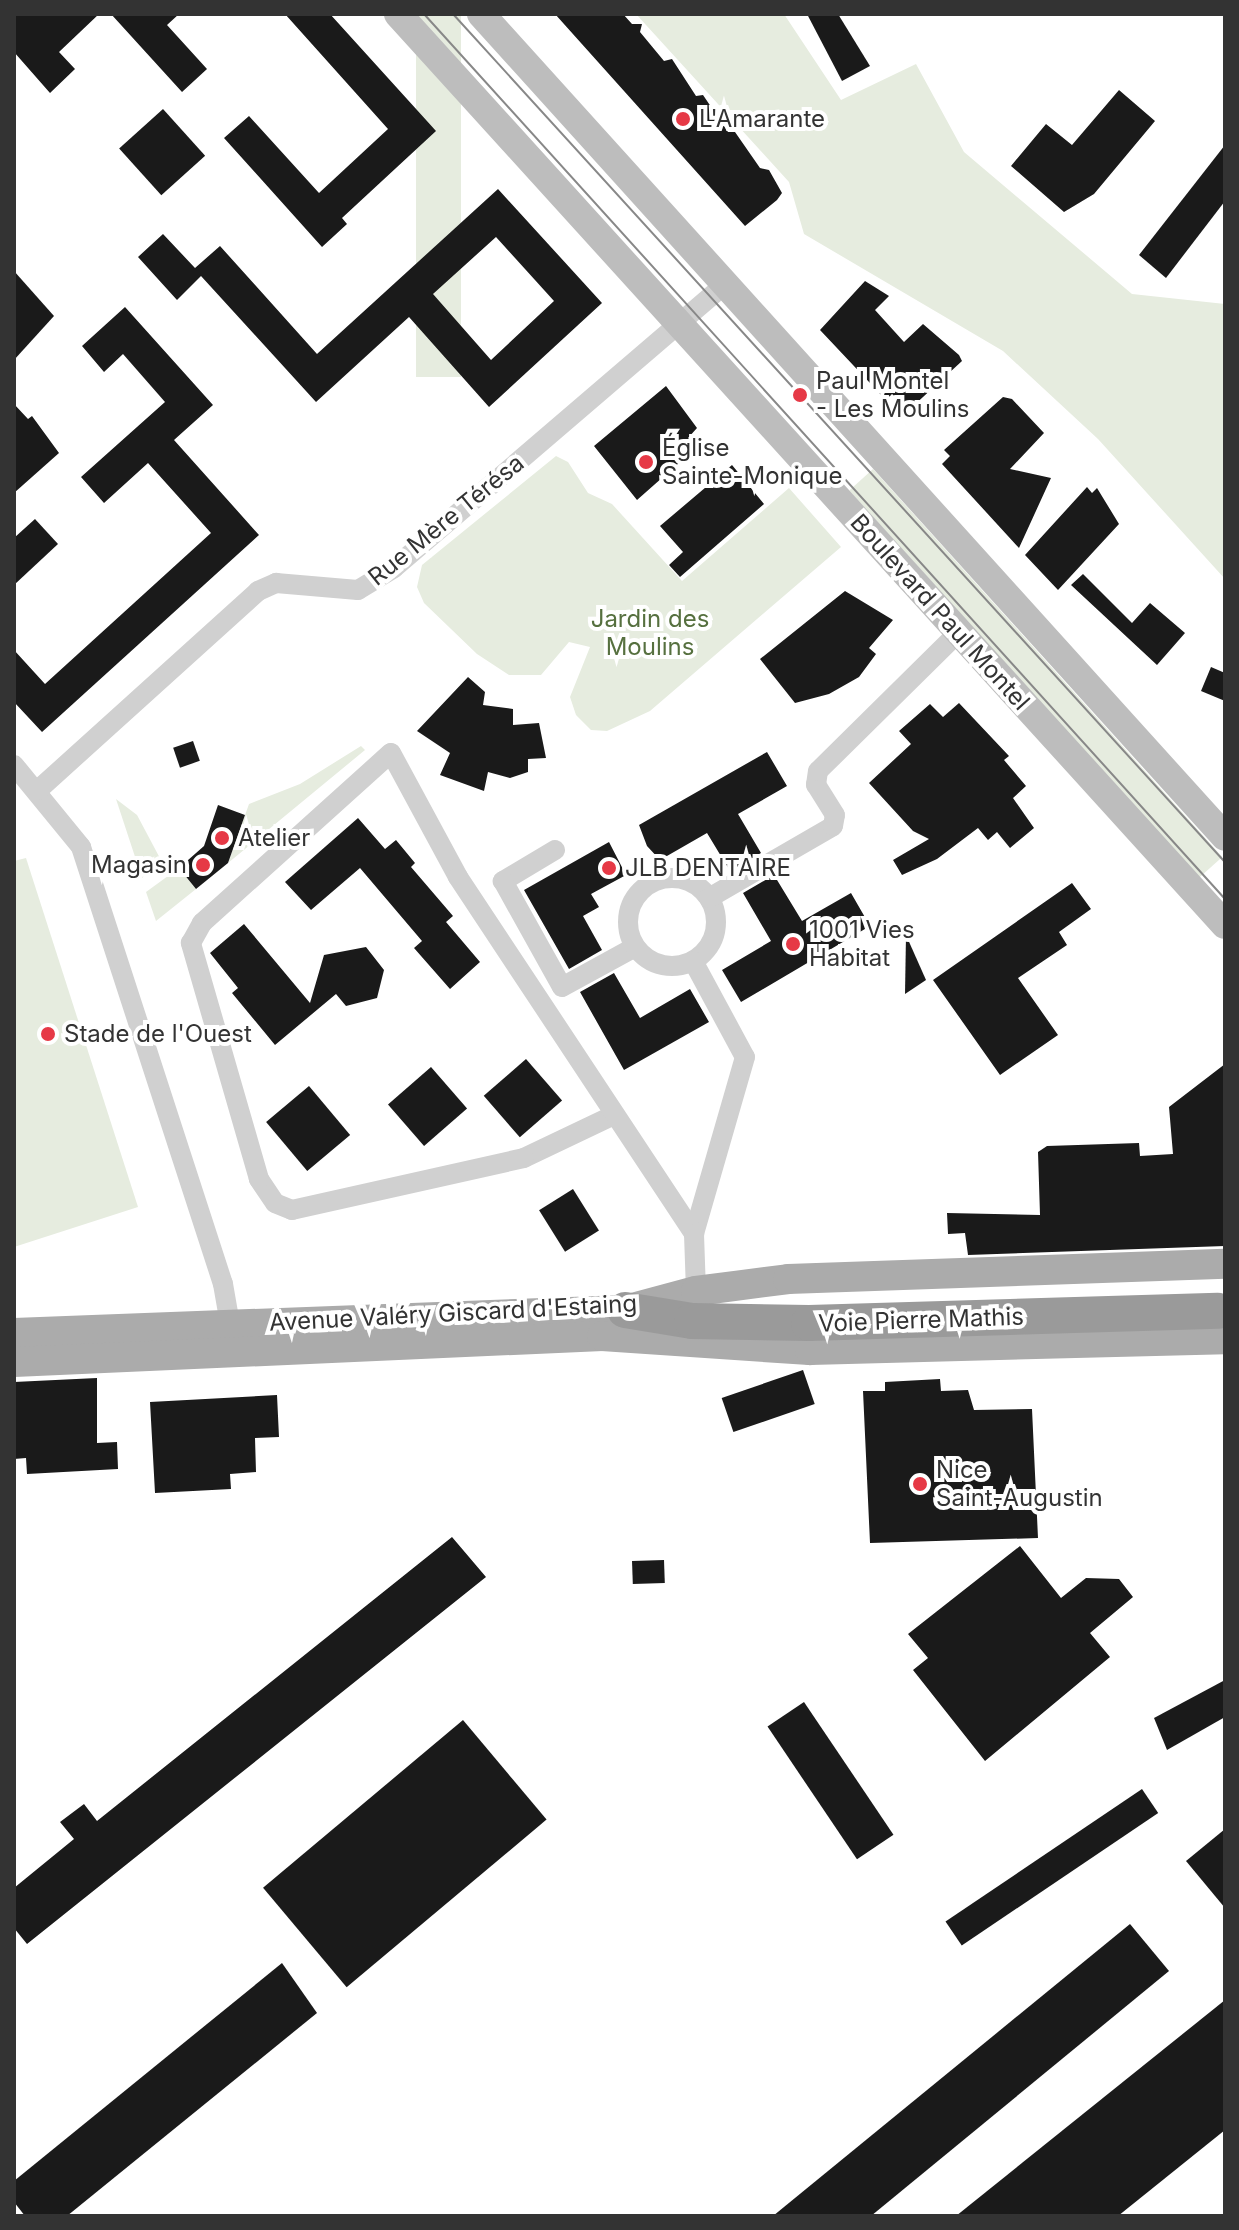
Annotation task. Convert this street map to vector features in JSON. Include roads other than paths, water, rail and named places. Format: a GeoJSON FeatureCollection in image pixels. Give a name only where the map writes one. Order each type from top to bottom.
{"type":"FeatureCollection","features":[{"type":"Feature","properties":{"kind":"highway","name":"Voie Pierre Mathis"},"geometry":{"type":"LineString","coordinates":[[625,1310],[692,1321],[1222,1325]]}},
{"type":"Feature","properties":{"kind":"main road","name":"Boulevard Paul Montel"},"geometry":{"type":"LineString","coordinates":[[398,14],[1225,925]]}},
{"type":"Feature","properties":{"kind":"main road"},"geometry":{"type":"LineString","coordinates":[[481,14],[1225,837]]}},
{"type":"Feature","properties":{"kind":"main road","name":"Avenue Valéry Giscard d'Estaing"},"geometry":{"type":"LineString","coordinates":[[14,1333],[625,1310],[696,1291],[788,1279],[1225,1264]]}},
{"type":"Feature","properties":{"kind":"main road","name":"Avenue Valéry Giscard d'Estaing"},"geometry":{"type":"LineString","coordinates":[[14,1362],[602,1336],[810,1350],[1222,1325]]}},
{"type":"Feature","properties":{"kind":"street","name":"Rue Mère Térésa"},"geometry":{"type":"LineString","coordinates":[[38,790],[258,591],[276,583],[358,590],[379,579],[727,283]]}},
{"type":"Feature","properties":{"kind":"street"},"geometry":{"type":"LineString","coordinates":[[709,898],[833,826],[835,815],[816,785],[818,771],[959,632]]}},
{"type":"Feature","properties":{"kind":"street"},"geometry":{"type":"LineString","coordinates":[[614,1115],[524,1158],[292,1210],[275,1203],[259,1179],[191,943],[202,923],[391,753],[458,877],[694,1234]]}},
{"type":"Feature","properties":{"kind":"street"},"geometry":{"type":"LineString","coordinates":[[14,765],[38,790],[81,847],[223,1284],[230,1324]]}},
{"type":"Feature","properties":{"kind":"street"},"geometry":{"type":"LineString","coordinates":[[555,850],[503,881],[562,987],[635,947]]}},
{"type":"Feature","properties":{"kind":"street"},"geometry":{"type":"LineString","coordinates":[[674,878],[709,898],[716,926],[693,961],[668,966],[635,947],[630,907],[647,885],[674,878]]}},
{"type":"Feature","properties":{"kind":"street"},"geometry":{"type":"LineString","coordinates":[[693,961],[745,1057],[694,1234],[696,1291]]}},
{"type":"Feature","properties":{"kind":"tram line"},"geometry":{"type":"LineString","coordinates":[[424,14],[1225,899]]}},
{"type":"Feature","properties":{"kind":"tram line"},"geometry":{"type":"LineString","coordinates":[[453,14],[1225,862]]}},
{"type":"Feature","properties":{"kind":"place","name":"L'Amarante"},"geometry":{"type":"Point","coordinates":[683,119]}},
{"type":"Feature","properties":{"kind":"place","name":"Paul Montel - Les Moulins"},"geometry":{"type":"Point","coordinates":[800,395]}},
{"type":"Feature","properties":{"kind":"place","name":"Église Sainte-Monique"},"geometry":{"type":"Point","coordinates":[646,462]}},
{"type":"Feature","properties":{"kind":"place","name":"Atelier"},"geometry":{"type":"Point","coordinates":[222,838]}},
{"type":"Feature","properties":{"kind":"place","name":"Magasin"},"geometry":{"type":"Point","coordinates":[203,865]}},
{"type":"Feature","properties":{"kind":"place","name":"JLB DENTAIRE"},"geometry":{"type":"Point","coordinates":[609,868]}},
{"type":"Feature","properties":{"kind":"place","name":"1001 Vies Habitat"},"geometry":{"type":"Point","coordinates":[793,944]}},
{"type":"Feature","properties":{"kind":"place","name":"Stade de l'Ouest"},"geometry":{"type":"Point","coordinates":[48,1034]}},
{"type":"Feature","properties":{"kind":"place","name":"Nice Saint-Augustin"},"geometry":{"type":"Point","coordinates":[920,1484]}},
{"type":"Feature","properties":{"kind":"park label","name":"Jardin des Moulins"},"geometry":{"type":"Point","coordinates":[650,633]}}]}
